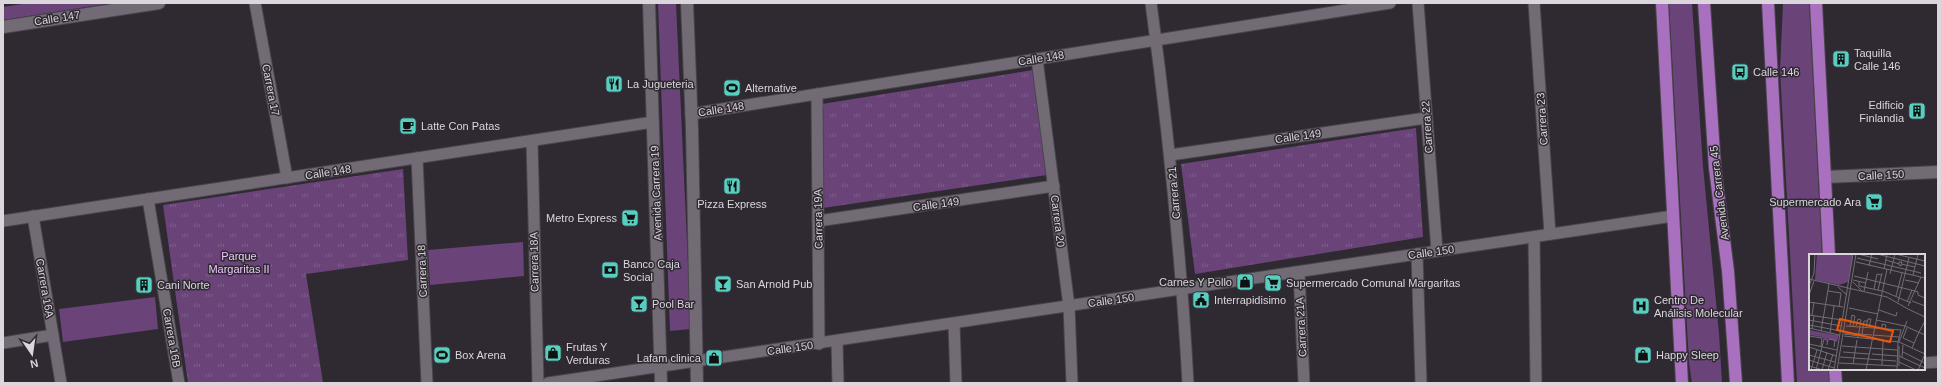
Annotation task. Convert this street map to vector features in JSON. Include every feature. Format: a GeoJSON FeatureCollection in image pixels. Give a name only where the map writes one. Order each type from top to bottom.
{"type":"FeatureCollection","features":[{"type":"Feature","properties":{"kind":"highway"},"geometry":{"type":"LineString","coordinates":[[1662,3],[1682,383]]}},
{"type":"Feature","properties":{"kind":"highway","name":"Avenida Carrera 45"},"geometry":{"type":"LineString","coordinates":[[1704,3],[1715,168],[1728,271],[1736,383]]}},
{"type":"Feature","properties":{"kind":"highway"},"geometry":{"type":"LineString","coordinates":[[1768,3],[1788,383]]}},
{"type":"Feature","properties":{"kind":"highway"},"geometry":{"type":"LineString","coordinates":[[1770,39],[1776,3]]}},
{"type":"Feature","properties":{"kind":"highway"},"geometry":{"type":"LineString","coordinates":[[1816,3],[1829,254]]}},
{"type":"Feature","properties":{"kind":"highway"},"geometry":{"type":"LineString","coordinates":[[1681,367],[1685,383]]}},
{"type":"Feature","properties":{"kind":"highway"},"geometry":{"type":"LineString","coordinates":[[1835,370],[1836,383]]}},
{"type":"Feature","properties":{"kind":"main road","name":"Calle 147"},"geometry":{"type":"LineString","coordinates":[[3,27],[158,3]]}},
{"type":"Feature","properties":{"kind":"main road","name":"Avenida Carrera 19"},"geometry":{"type":"LineString","coordinates":[[649,3],[661,383]]}},
{"type":"Feature","properties":{"kind":"main road"},"geometry":{"type":"LineString","coordinates":[[686,3],[691,114],[697,383]]}},
{"type":"Feature","properties":{"kind":"main road","name":"Calle 150"},"geometry":{"type":"LineString","coordinates":[[1825,177],[1938,172]]}},
{"type":"Feature","properties":{"kind":"street","name":"Carrera 17"},"geometry":{"type":"LineString","coordinates":[[255,3],[287,178]]}},
{"type":"Feature","properties":{"kind":"street","name":"Carrera 21"},"geometry":{"type":"LineString","coordinates":[[1151,3],[1170,155],[1182,289],[1188,383]]}},
{"type":"Feature","properties":{"kind":"street","name":"Calle 148"},"geometry":{"type":"LineString","coordinates":[[691,114],[1390,3]]}},
{"type":"Feature","properties":{"kind":"street","name":"Carrera 22"},"geometry":{"type":"LineString","coordinates":[[1418,3],[1437,251]]}},
{"type":"Feature","properties":{"kind":"street","name":"Carrera 23"},"geometry":{"type":"LineString","coordinates":[[1534,3],[1550,234]]}},
{"type":"Feature","properties":{"kind":"street","name":"Carrera 20"},"geometry":{"type":"LineString","coordinates":[[1037,59],[1069,306],[1072,383]]}},
{"type":"Feature","properties":{"kind":"street","name":"Carrera 19A"},"geometry":{"type":"LineString","coordinates":[[816,94],[819,344]]}},
{"type":"Feature","properties":{"kind":"street","name":"Calle 149"},"geometry":{"type":"LineString","coordinates":[[1170,155],[1426,118]]}},
{"type":"Feature","properties":{"kind":"street","name":"Calle 148"},"geometry":{"type":"LineString","coordinates":[[3,221],[653,122]]}},
{"type":"Feature","properties":{"kind":"street","name":"Carrera 18A"},"geometry":{"type":"LineString","coordinates":[[532,141],[538,383]]}},
{"type":"Feature","properties":{"kind":"street","name":"Carrera 18"},"geometry":{"type":"LineString","coordinates":[[417,158],[427,383]]}},
{"type":"Feature","properties":{"kind":"street","name":"Calle 149"},"geometry":{"type":"LineString","coordinates":[[818,221],[1054,186]]}},
{"type":"Feature","properties":{"kind":"street","name":"Carrera 16B"},"geometry":{"type":"LineString","coordinates":[[148,199],[179,383]]}},
{"type":"Feature","properties":{"kind":"street","name":"Carrera 16A"},"geometry":{"type":"LineString","coordinates":[[33,216],[61,383]]}},
{"type":"Feature","properties":{"kind":"street","name":"Calle 150"},"geometry":{"type":"LineString","coordinates":[[548,383],[954,324],[1673,216]]}},
{"type":"Feature","properties":{"kind":"street"},"geometry":{"type":"LineString","coordinates":[[1534,237],[1536,383]]}},
{"type":"Feature","properties":{"kind":"street"},"geometry":{"type":"LineString","coordinates":[[1417,254],[1421,383]]}},
{"type":"Feature","properties":{"kind":"street","name":"Carrera 21A"},"geometry":{"type":"LineString","coordinates":[[1299,272],[1304,383]]}},
{"type":"Feature","properties":{"kind":"street"},"geometry":{"type":"LineString","coordinates":[[954,324],[956,383]]}},
{"type":"Feature","properties":{"kind":"street"},"geometry":{"type":"LineString","coordinates":[[3,343],[53,335]]}},
{"type":"Feature","properties":{"kind":"street"},"geometry":{"type":"LineString","coordinates":[[838,341],[838,383]]}},
{"type":"Feature","properties":{"kind":"street"},"geometry":{"type":"LineString","coordinates":[[1925,363],[1938,362]]}},
{"type":"Feature","properties":{"kind":"green space"},"geometry":{"type":"Polygon","coordinates":[[[28,3],[112,3],[3,20],[3,7],[28,3]]]}},
{"type":"Feature","properties":{"kind":"green space"},"geometry":{"type":"Polygon","coordinates":[[[658,3],[676,3],[691,329],[670,331],[658,3]]]}},
{"type":"Feature","properties":{"kind":"green space"},"geometry":{"type":"Polygon","coordinates":[[[1669,3],[1692,3],[1703,166],[1719,333],[1722,383],[1692,383],[1689,363],[1669,3]]]}},
{"type":"Feature","properties":{"kind":"green space"},"geometry":{"type":"Polygon","coordinates":[[[1783,3],[1809,3],[1822,254],[1809,254],[1809,370],[1829,370],[1830,383],[1797,383],[1780,70],[1783,3]]]}},
{"type":"Feature","properties":{"kind":"green space"},"geometry":{"type":"Polygon","coordinates":[[[1033,70],[1047,175],[823,208],[822,104],[1033,70]]]}},
{"type":"Feature","properties":{"kind":"green space"},"geometry":{"type":"Polygon","coordinates":[[[1416,128],[1423,237],[1195,274],[1181,164],[1416,128]]]}},
{"type":"Feature","properties":{"kind":"green space","name":"Parque Margaritas II"},"geometry":{"type":"Polygon","coordinates":[[[403,169],[408,260],[306,274],[323,383],[188,383],[163,205],[403,169]]]}},
{"type":"Feature","properties":{"kind":"green space"},"geometry":{"type":"Polygon","coordinates":[[[523,242],[524,276],[430,285],[428,250],[523,242]]]}},
{"type":"Feature","properties":{"kind":"green space"},"geometry":{"type":"Polygon","coordinates":[[[155,297],[158,329],[63,342],[59,309],[155,297]]]}},
{"type":"Feature","properties":{"kind":"place","name":"Taquilla Calle 146"},"geometry":{"type":"Point","coordinates":[1841,59]}},
{"type":"Feature","properties":{"kind":"place","name":"Calle 146"},"geometry":{"type":"Point","coordinates":[1740,72]}},
{"type":"Feature","properties":{"kind":"place","name":"La Jugueteria"},"geometry":{"type":"Point","coordinates":[614,84]}},
{"type":"Feature","properties":{"kind":"place","name":"Alternative"},"geometry":{"type":"Point","coordinates":[732,88]}},
{"type":"Feature","properties":{"kind":"place","name":"Edificio Finlandia"},"geometry":{"type":"Point","coordinates":[1917,111]}},
{"type":"Feature","properties":{"kind":"place","name":"Latte Con Patas"},"geometry":{"type":"Point","coordinates":[408,126]}},
{"type":"Feature","properties":{"kind":"place","name":"Pizza Express"},"geometry":{"type":"Point","coordinates":[732,186]}},
{"type":"Feature","properties":{"kind":"place","name":"Supermercado Ara"},"geometry":{"type":"Point","coordinates":[1874,202]}},
{"type":"Feature","properties":{"kind":"place","name":"Metro Express"},"geometry":{"type":"Point","coordinates":[630,218]}},
{"type":"Feature","properties":{"kind":"place","name":"Banco Caja Social"},"geometry":{"type":"Point","coordinates":[610,270]}},
{"type":"Feature","properties":{"kind":"place","name":"Carnes Y Pollo"},"geometry":{"type":"Point","coordinates":[1245,282]}},
{"type":"Feature","properties":{"kind":"place","name":"Supermercado Comunal Margaritas"},"geometry":{"type":"Point","coordinates":[1273,283]}},
{"type":"Feature","properties":{"kind":"place","name":"San Arnold Pub"},"geometry":{"type":"Point","coordinates":[723,284]}},
{"type":"Feature","properties":{"kind":"place","name":"Cani Norte"},"geometry":{"type":"Point","coordinates":[144,285]}},
{"type":"Feature","properties":{"kind":"place","name":"Interrapidisimo"},"geometry":{"type":"Point","coordinates":[1201,300]}},
{"type":"Feature","properties":{"kind":"place","name":"Pool Bar"},"geometry":{"type":"Point","coordinates":[639,304]}},
{"type":"Feature","properties":{"kind":"place","name":"Centro De Análisis Molecular"},"geometry":{"type":"Point","coordinates":[1641,306]}},
{"type":"Feature","properties":{"kind":"place","name":"Frutas Y Verduras"},"geometry":{"type":"Point","coordinates":[553,353]}},
{"type":"Feature","properties":{"kind":"place","name":"Box Arena"},"geometry":{"type":"Point","coordinates":[442,355]}},
{"type":"Feature","properties":{"kind":"place","name":"Happy Sleep"},"geometry":{"type":"Point","coordinates":[1643,355]}},
{"type":"Feature","properties":{"kind":"place","name":"Lafam clinica"},"geometry":{"type":"Point","coordinates":[714,358]}}]}
